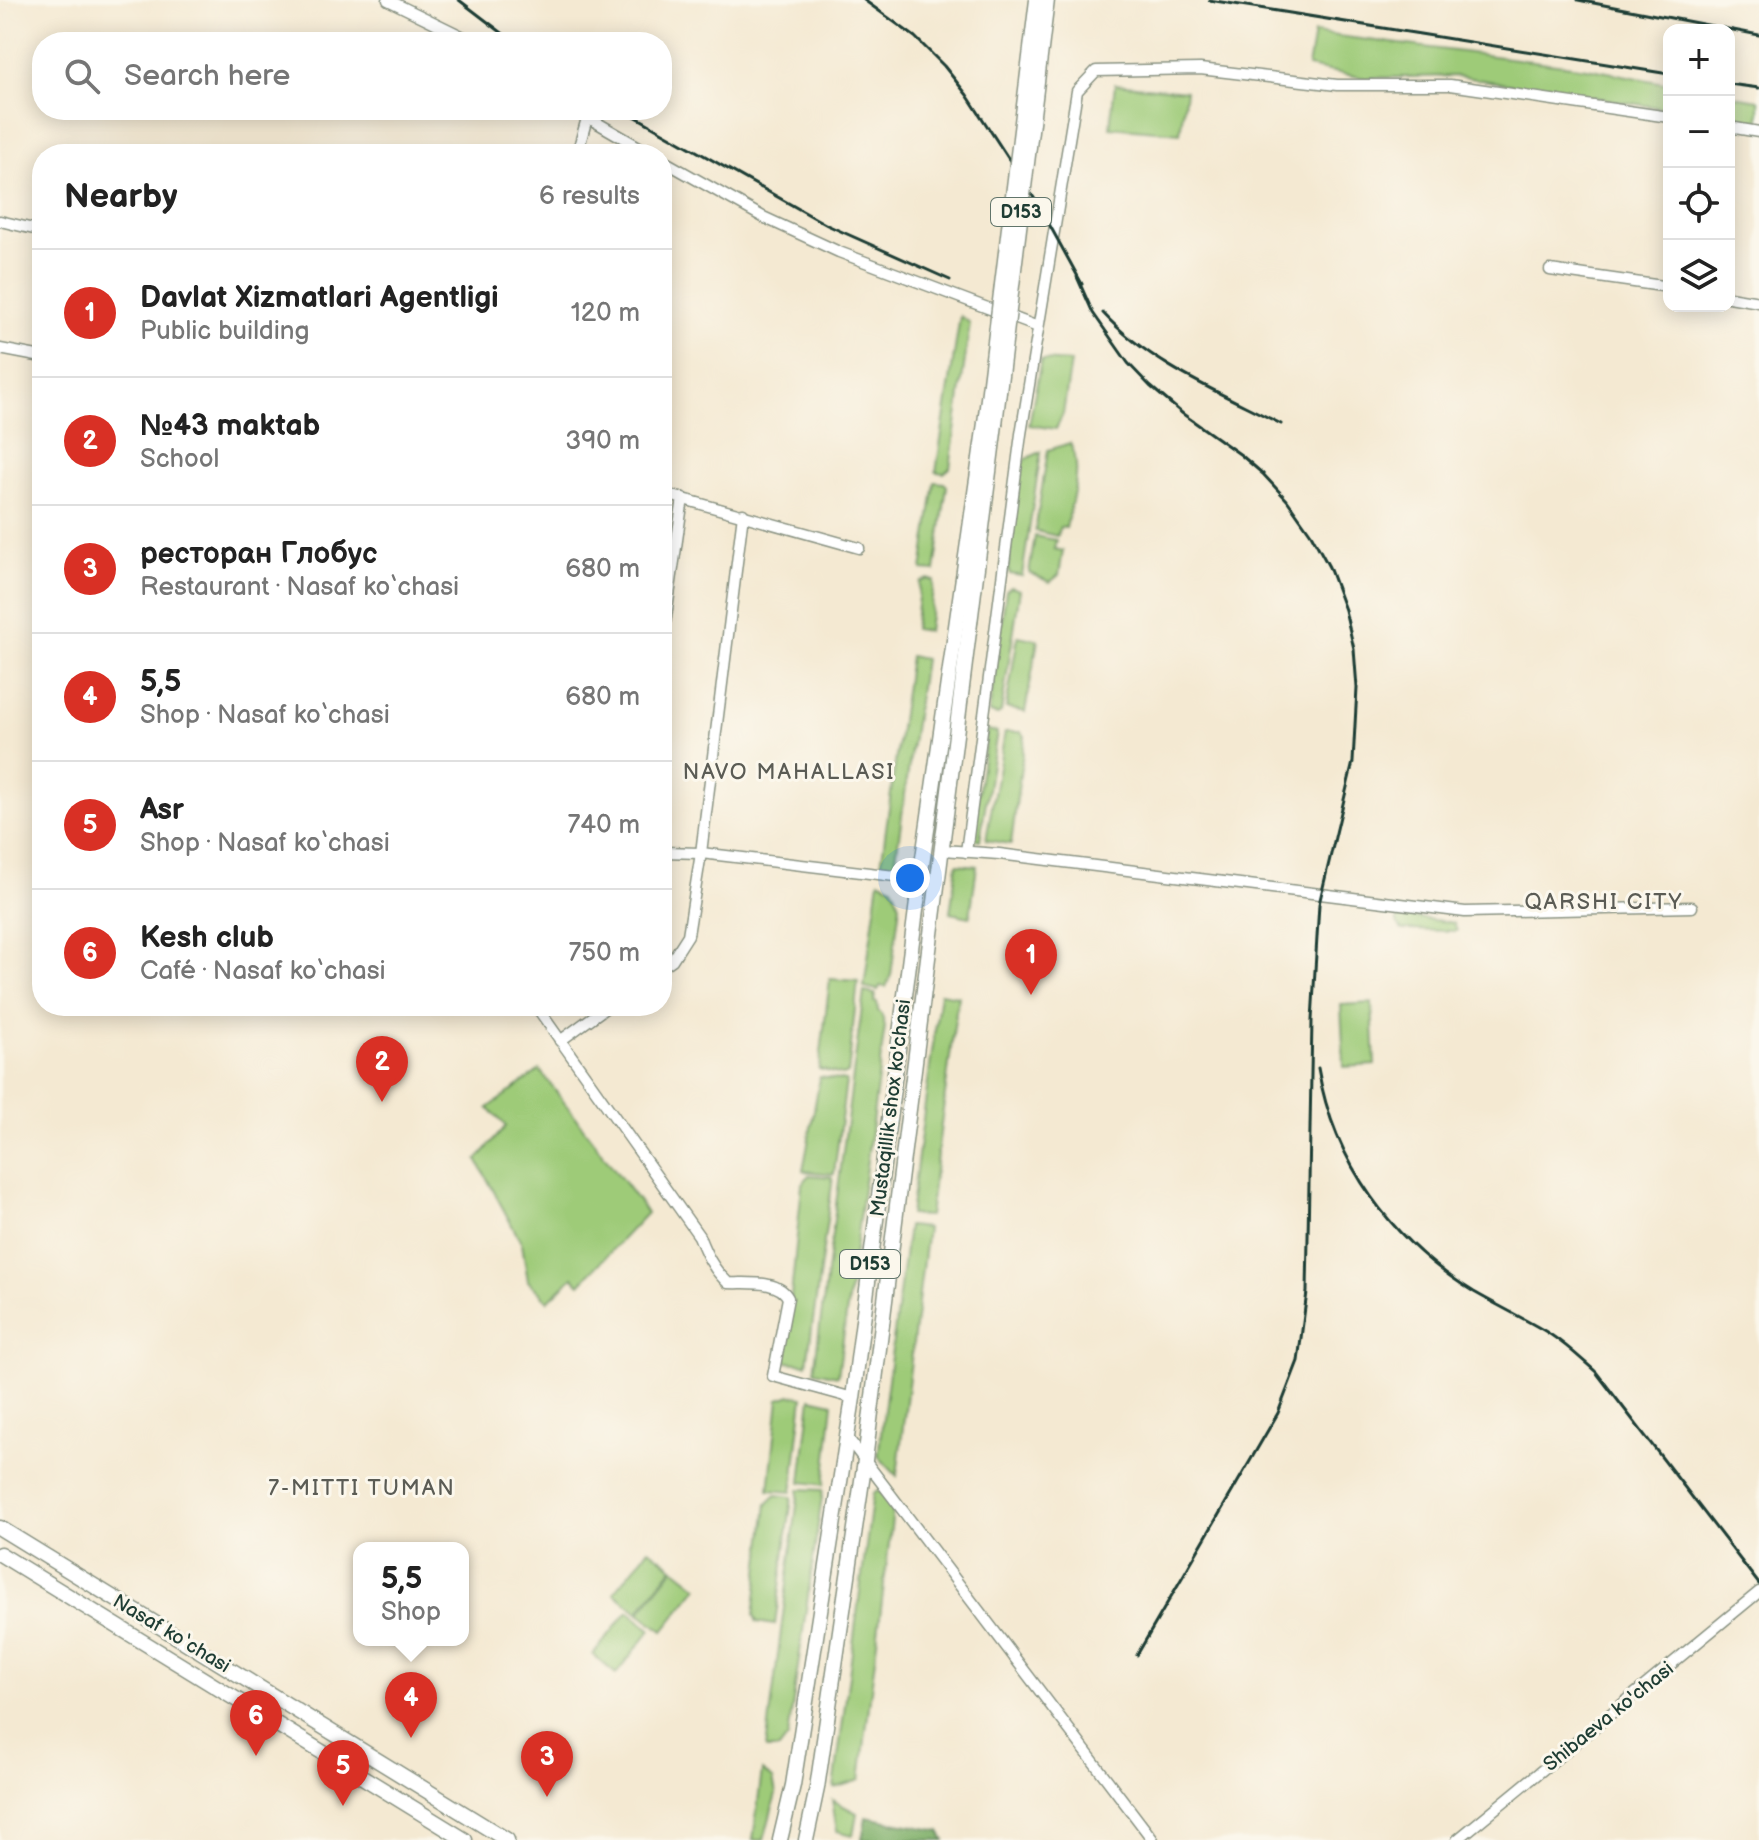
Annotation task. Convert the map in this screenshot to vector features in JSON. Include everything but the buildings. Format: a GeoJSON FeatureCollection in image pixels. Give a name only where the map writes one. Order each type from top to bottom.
{"type":"FeatureCollection","features":[{"type":"Feature","properties":{"kind":"main road","name":"D153"},"geometry":{"type":"LineString","coordinates":[[990,423],[1037,0]]}},
{"type":"Feature","properties":{"kind":"main road","name":"D153"},"geometry":{"type":"LineString","coordinates":[[990,423],[1047,0]]}},
{"type":"Feature","properties":{"kind":"main road","name":"Mustaqillik shox ko'chasi"},"geometry":{"type":"LineString","coordinates":[[780,1840],[793,1785],[853,1398],[944,704],[990,423]]}},
{"type":"Feature","properties":{"kind":"main road","name":"Mustaqillik shox ko'chasi"},"geometry":{"type":"LineString","coordinates":[[806,1840],[817,1788],[865,1460],[961,705],[990,423]]}},
{"type":"Feature","properties":{"kind":"main road"},"geometry":{"type":"LineString","coordinates":[[944,704],[961,705]]}},
{"type":"Feature","properties":{"kind":"main road"},"geometry":{"type":"LineString","coordinates":[[853,1398],[872,1402]]}},
{"type":"Feature","properties":{"kind":"main road","name":"Nasaf ko‘chasi"},"geometry":{"type":"LineString","coordinates":[[0,1528],[507,1840]]}},
{"type":"Feature","properties":{"kind":"main road","name":"Nasaf ko‘chasi"},"geometry":{"type":"LineString","coordinates":[[0,1554],[465,1840]]}},
{"type":"Feature","properties":{"kind":"street"},"geometry":{"type":"LineString","coordinates":[[388,0],[454,32]]}},
{"type":"Feature","properties":{"kind":"street"},"geometry":{"type":"LineString","coordinates":[[966,852],[1038,327],[1077,91],[1096,71],[1200,69],[1337,85],[1450,85],[1663,116]]}},
{"type":"Feature","properties":{"kind":"street"},"geometry":{"type":"LineString","coordinates":[[580,144],[586,120]]}},
{"type":"Feature","properties":{"kind":"street"},"geometry":{"type":"LineString","coordinates":[[591,120],[633,144]]}},
{"type":"Feature","properties":{"kind":"street"},"geometry":{"type":"LineString","coordinates":[[1735,128],[1759,132]]}},
{"type":"Feature","properties":{"kind":"street"},"geometry":{"type":"LineString","coordinates":[[672,166],[763,217],[839,252],[1038,327]]}},
{"type":"Feature","properties":{"kind":"street"},"geometry":{"type":"LineString","coordinates":[[0,221],[32,229]]}},
{"type":"Feature","properties":{"kind":"street"},"geometry":{"type":"LineString","coordinates":[[1550,270],[1663,286]]}},
{"type":"Feature","properties":{"kind":"street"},"geometry":{"type":"LineString","coordinates":[[1735,298],[1759,302]]}},
{"type":"Feature","properties":{"kind":"street"},"geometry":{"type":"LineString","coordinates":[[0,349],[32,355]]}},
{"type":"Feature","properties":{"kind":"street"},"geometry":{"type":"LineString","coordinates":[[672,495],[859,548]]}},
{"type":"Feature","properties":{"kind":"street"},"geometry":{"type":"LineString","coordinates":[[672,575],[683,498]]}},
{"type":"Feature","properties":{"kind":"street"},"geometry":{"type":"LineString","coordinates":[[672,960],[688,935],[743,514]]}},
{"type":"Feature","properties":{"kind":"street"},"geometry":{"type":"LineString","coordinates":[[943,850],[1465,912],[1692,907]]}},
{"type":"Feature","properties":{"kind":"street"},"geometry":{"type":"LineString","coordinates":[[672,852],[920,879]]}},
{"type":"Feature","properties":{"kind":"street"},"geometry":{"type":"LineString","coordinates":[[543,1016],[699,1236],[718,1273],[728,1283],[778,1286],[784,1291],[788,1298],[773,1376],[853,1398]]}},
{"type":"Feature","properties":{"kind":"street"},"geometry":{"type":"LineString","coordinates":[[560,1041],[594,1016]]}},
{"type":"Feature","properties":{"kind":"street"},"geometry":{"type":"LineString","coordinates":[[847,1437],[1153,1840]]}},
{"type":"Feature","properties":{"kind":"street","name":"Shibaeva ko'chasi"},"geometry":{"type":"LineString","coordinates":[[1457,1840],[1759,1592]]}},
{"type":"Feature","properties":{"kind":"green space"},"geometry":{"type":"Polygon","coordinates":[[[1314,33],[1587,68],[1663,83],[1663,108],[1457,76],[1364,78],[1308,67],[1314,33]]]}},
{"type":"Feature","properties":{"kind":"green space"},"geometry":{"type":"Polygon","coordinates":[[[1115,84],[1186,91],[1180,133],[1110,127],[1115,84]]]}},
{"type":"Feature","properties":{"kind":"green space"},"geometry":{"type":"Polygon","coordinates":[[[1735,96],[1759,100],[1759,123],[1735,119],[1735,96]]]}},
{"type":"Feature","properties":{"kind":"green space"},"geometry":{"type":"Polygon","coordinates":[[[960,316],[970,323],[950,468],[944,473],[936,472],[960,316]]]}},
{"type":"Feature","properties":{"kind":"green space"},"geometry":{"type":"Polygon","coordinates":[[[1041,360],[1071,362],[1063,414],[1056,429],[1029,425],[1041,360]]]}},
{"type":"Feature","properties":{"kind":"green space"},"geometry":{"type":"Polygon","coordinates":[[[1070,443],[1076,474],[1066,528],[1060,527],[1057,536],[1035,531],[1048,450],[1070,443]]]}},
{"type":"Feature","properties":{"kind":"green space"},"geometry":{"type":"Polygon","coordinates":[[[1041,452],[1022,576],[1010,574],[1008,569],[1020,468],[1025,459],[1041,452]]]}},
{"type":"Feature","properties":{"kind":"green space"},"geometry":{"type":"Polygon","coordinates":[[[935,482],[947,486],[935,571],[922,570],[935,482]]]}},
{"type":"Feature","properties":{"kind":"green space"},"geometry":{"type":"Polygon","coordinates":[[[1035,536],[1056,540],[1054,549],[1063,551],[1059,575],[1050,582],[1029,573],[1035,536]]]}},
{"type":"Feature","properties":{"kind":"green space"},"geometry":{"type":"Polygon","coordinates":[[[928,579],[934,581],[928,631],[914,629],[920,582],[928,579]]]}},
{"type":"Feature","properties":{"kind":"green space"},"geometry":{"type":"Polygon","coordinates":[[[1011,587],[1020,590],[1001,712],[998,715],[989,713],[1006,591],[1011,587]]]}},
{"type":"Feature","properties":{"kind":"green space"},"geometry":{"type":"Polygon","coordinates":[[[1018,636],[1038,640],[1025,712],[1006,708],[1018,636]]]}},
{"type":"Feature","properties":{"kind":"green space"},"geometry":{"type":"Polygon","coordinates":[[[910,656],[924,659],[895,865],[892,867],[881,865],[910,656]]]}},
{"type":"Feature","properties":{"kind":"green space"},"geometry":{"type":"Polygon","coordinates":[[[987,730],[997,732],[980,840],[972,838],[987,730]]]}},
{"type":"Feature","properties":{"kind":"green space"},"geometry":{"type":"Polygon","coordinates":[[[1005,732],[1021,732],[1025,736],[1011,844],[986,840],[1005,732]]]}},
{"type":"Feature","properties":{"kind":"green space"},"geometry":{"type":"Polygon","coordinates":[[[957,864],[977,866],[970,917],[950,913],[957,864]]]}},
{"type":"Feature","properties":{"kind":"green space"},"geometry":{"type":"Polygon","coordinates":[[[879,880],[892,886],[900,905],[891,975],[886,987],[880,986],[878,990],[864,987],[879,880]]]}},
{"type":"Feature","properties":{"kind":"green space"},"geometry":{"type":"Polygon","coordinates":[[[1397,915],[1454,923],[1457,931],[1402,930],[1397,923],[1397,915]]]}},
{"type":"Feature","properties":{"kind":"green space"},"geometry":{"type":"Polygon","coordinates":[[[830,979],[858,981],[848,1074],[842,1075],[819,1069],[830,979]]]}},
{"type":"Feature","properties":{"kind":"green space"},"geometry":{"type":"Polygon","coordinates":[[[864,992],[875,994],[874,1002],[877,1002],[885,1026],[838,1376],[814,1371],[864,992]]]}},
{"type":"Feature","properties":{"kind":"green space"},"geometry":{"type":"Polygon","coordinates":[[[940,993],[958,996],[929,1216],[910,1215],[940,993]]]}},
{"type":"Feature","properties":{"kind":"green space"},"geometry":{"type":"Polygon","coordinates":[[[1372,1003],[1375,1065],[1344,1067],[1341,1005],[1372,1003]]]}},
{"type":"Feature","properties":{"kind":"green space"},"geometry":{"type":"Polygon","coordinates":[[[540,1070],[647,1213],[580,1284],[573,1277],[548,1301],[528,1281],[522,1244],[477,1160],[506,1126],[488,1108],[540,1070]]]}},
{"type":"Feature","properties":{"kind":"green space"},"geometry":{"type":"Polygon","coordinates":[[[820,1077],[846,1081],[834,1174],[803,1171],[820,1077]]]}},
{"type":"Feature","properties":{"kind":"green space"},"geometry":{"type":"Polygon","coordinates":[[[809,1175],[833,1177],[807,1364],[787,1362],[785,1357],[802,1185],[809,1175]]]}},
{"type":"Feature","properties":{"kind":"green space"},"geometry":{"type":"Polygon","coordinates":[[[908,1226],[927,1228],[897,1476],[878,1456],[908,1226]]]}},
{"type":"Feature","properties":{"kind":"green space"},"geometry":{"type":"Polygon","coordinates":[[[791,1395],[803,1397],[792,1492],[769,1490],[779,1399],[791,1395]]]}},
{"type":"Feature","properties":{"kind":"green space"},"geometry":{"type":"Polygon","coordinates":[[[811,1398],[833,1403],[824,1485],[801,1482],[811,1398]]]}},
{"type":"Feature","properties":{"kind":"green space"},"geometry":{"type":"Polygon","coordinates":[[[799,1489],[823,1490],[788,1737],[779,1749],[766,1749],[799,1489]]]}},
{"type":"Feature","properties":{"kind":"green space"},"geometry":{"type":"Polygon","coordinates":[[[878,1491],[894,1503],[860,1780],[834,1788],[873,1493],[878,1491]]]}},
{"type":"Feature","properties":{"kind":"green space"},"geometry":{"type":"Polygon","coordinates":[[[776,1495],[792,1497],[775,1625],[757,1622],[754,1615],[767,1504],[776,1495]]]}},
{"type":"Feature","properties":{"kind":"green space"},"geometry":{"type":"Polygon","coordinates":[[[649,1549],[673,1567],[638,1612],[614,1593],[649,1549]]]}},
{"type":"Feature","properties":{"kind":"green space"},"geometry":{"type":"Polygon","coordinates":[[[674,1568],[698,1587],[663,1631],[639,1613],[674,1568]]]}},
{"type":"Feature","properties":{"kind":"green space"},"geometry":{"type":"Polygon","coordinates":[[[628,1611],[651,1630],[616,1674],[593,1655],[628,1611]]]}},
{"type":"Feature","properties":{"kind":"green space"},"geometry":{"type":"Polygon","coordinates":[[[762,1771],[773,1779],[776,1794],[764,1840],[753,1840],[762,1771]]]}},
{"type":"Feature","properties":{"kind":"green space"},"geometry":{"type":"Polygon","coordinates":[[[832,1800],[857,1813],[853,1835],[837,1831],[832,1800]]]}},
{"type":"Feature","properties":{"kind":"green space"},"geometry":{"type":"Polygon","coordinates":[[[866,1817],[940,1831],[945,1840],[862,1840],[866,1817]]]}},
{"type":"Feature","properties":{"kind":"railway"},"geometry":{"type":"LineString","coordinates":[[459,0],[501,32]]}},
{"type":"Feature","properties":{"kind":"railway"},"geometry":{"type":"LineString","coordinates":[[864,0],[915,37],[967,95],[1038,204],[1082,284]]}},
{"type":"Feature","properties":{"kind":"railway"},"geometry":{"type":"LineString","coordinates":[[1209,0],[1663,73]]}},
{"type":"Feature","properties":{"kind":"railway"},"geometry":{"type":"LineString","coordinates":[[1578,0],[1759,35]]}},
{"type":"Feature","properties":{"kind":"railway"},"geometry":{"type":"LineString","coordinates":[[1735,85],[1759,88]]}},
{"type":"Feature","properties":{"kind":"railway"},"geometry":{"type":"LineString","coordinates":[[642,120],[827,225],[950,280]]}},
{"type":"Feature","properties":{"kind":"railway"},"geometry":{"type":"LineString","coordinates":[[1077,277],[1093,313],[1128,363],[1183,414],[1263,474],[1287,500],[1311,534],[1329,567],[1345,610],[1354,649],[1357,688],[1353,762],[1319,904],[1312,1020],[1307,1292],[1298,1361],[1278,1413],[1137,1655]]}},
{"type":"Feature","properties":{"kind":"railway"},"geometry":{"type":"LineString","coordinates":[[1103,313],[1164,363],[1281,424]]}},
{"type":"Feature","properties":{"kind":"railway"},"geometry":{"type":"LineString","coordinates":[[1318,1068],[1338,1136],[1371,1197],[1393,1224],[1444,1272],[1546,1332],[1596,1372],[1759,1584]]}},
{"type":"Feature","properties":{"kind":"place","name":"Davlat Xizmatlari Agentligi"},"geometry":{"type":"Point","coordinates":[1031,995]}},
{"type":"Feature","properties":{"kind":"place","name":"№43 maktab"},"geometry":{"type":"Point","coordinates":[382,1102]}},
{"type":"Feature","properties":{"kind":"place","name":"5,5"},"geometry":{"type":"Point","coordinates":[411,1738]}},
{"type":"Feature","properties":{"kind":"place","name":"Kesh club"},"geometry":{"type":"Point","coordinates":[256,1756]}},
{"type":"Feature","properties":{"kind":"place","name":"ресторан Глобус"},"geometry":{"type":"Point","coordinates":[547,1797]}},
{"type":"Feature","properties":{"kind":"place","name":"Asr"},"geometry":{"type":"Point","coordinates":[343,1806]}},
{"type":"Feature","properties":{"kind":"district","name":"NAVO MAHALLASI"},"geometry":{"type":"Point","coordinates":[789,771]}},
{"type":"Feature","properties":{"kind":"district","name":"QARSHI CITY"},"geometry":{"type":"Point","coordinates":[1604,901]}},
{"type":"Feature","properties":{"kind":"district","name":"7-MITTI TUMAN"},"geometry":{"type":"Point","coordinates":[362,1487]}}]}
